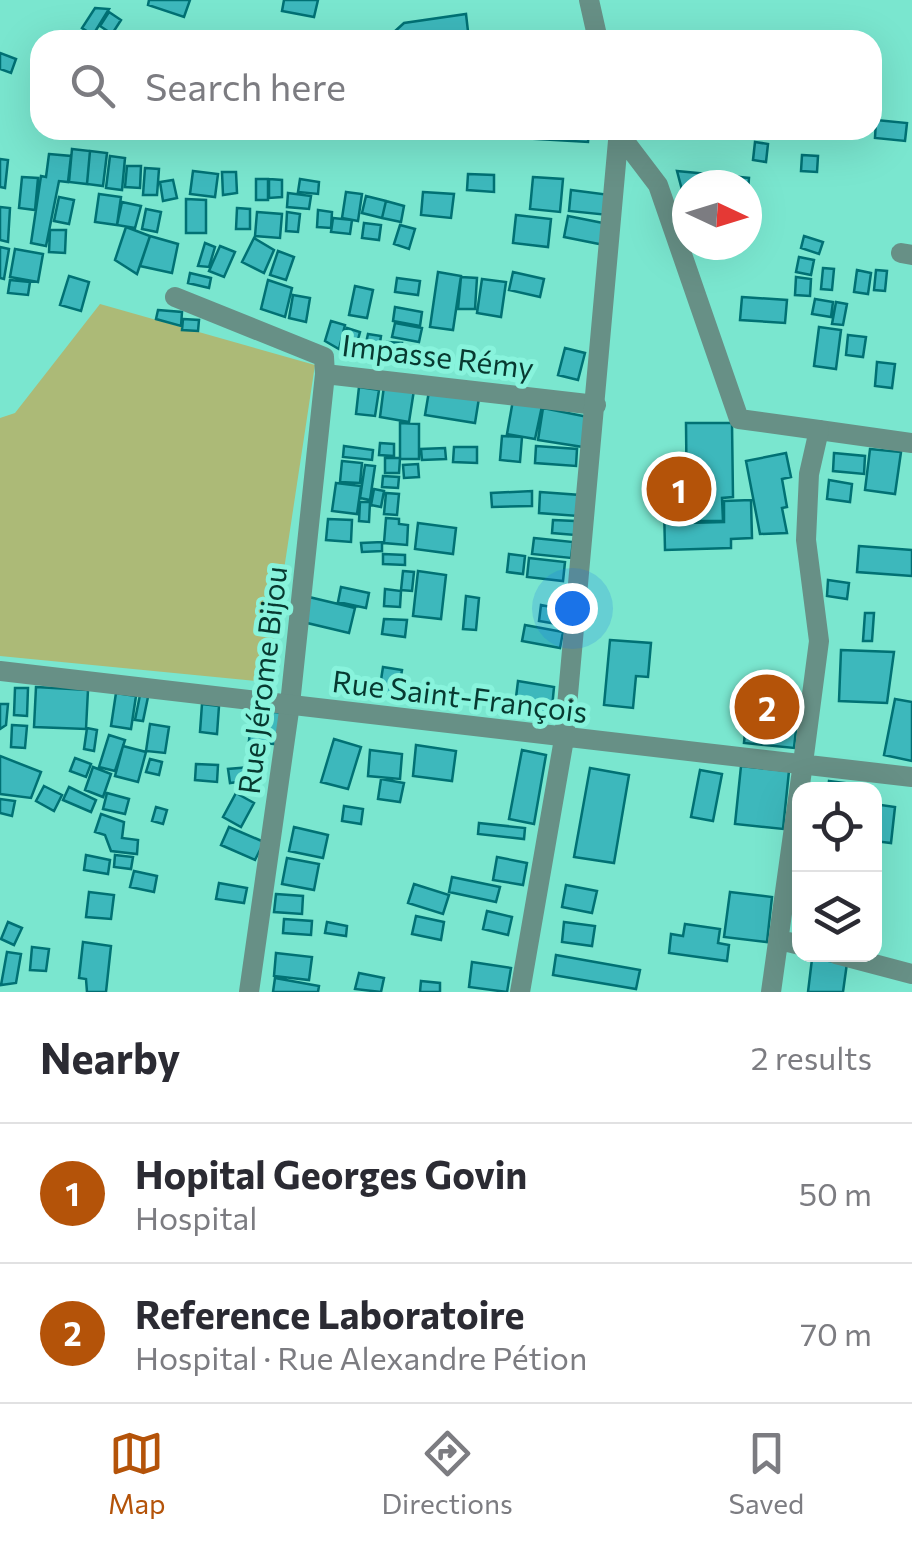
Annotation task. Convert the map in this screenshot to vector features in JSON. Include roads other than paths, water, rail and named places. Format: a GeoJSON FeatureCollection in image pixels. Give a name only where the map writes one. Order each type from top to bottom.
{"type":"FeatureCollection","features":[{"type":"Feature","properties":{"kind":"street"},"geometry":{"type":"LineString","coordinates":[[588,0],[596,30]]}},
{"type":"Feature","properties":{"kind":"street"},"geometry":{"type":"LineString","coordinates":[[520,992],[564,738],[619,140]]}},
{"type":"Feature","properties":{"kind":"street"},"geometry":{"type":"LineString","coordinates":[[626,140],[658,185],[738,419],[912,443]]}},
{"type":"Feature","properties":{"kind":"street","name":"Impasse Rémy"},"geometry":{"type":"LineString","coordinates":[[175,297],[324,358],[325,374],[596,405]]}},
{"type":"Feature","properties":{"kind":"street","name":"Rue Jérome Bijou"},"geometry":{"type":"LineString","coordinates":[[250,992],[290,704],[325,374]]}},
{"type":"Feature","properties":{"kind":"street"},"geometry":{"type":"LineString","coordinates":[[771,992],[790,943],[803,763],[819,642],[806,540],[809,474],[819,430]]}},
{"type":"Feature","properties":{"kind":"street","name":"Rue Saint-François"},"geometry":{"type":"LineString","coordinates":[[0,672],[912,776]]}},
{"type":"Feature","properties":{"kind":"street"},"geometry":{"type":"LineString","coordinates":[[866,962],[912,974]]}},
{"type":"Feature","properties":{"kind":"place","name":"Hopital Georges Govin"},"geometry":{"type":"Point","coordinates":[679,489]}},
{"type":"Feature","properties":{"kind":"place","name":"Reference Laboratoire"},"geometry":{"type":"Point","coordinates":[767,707]}}]}
